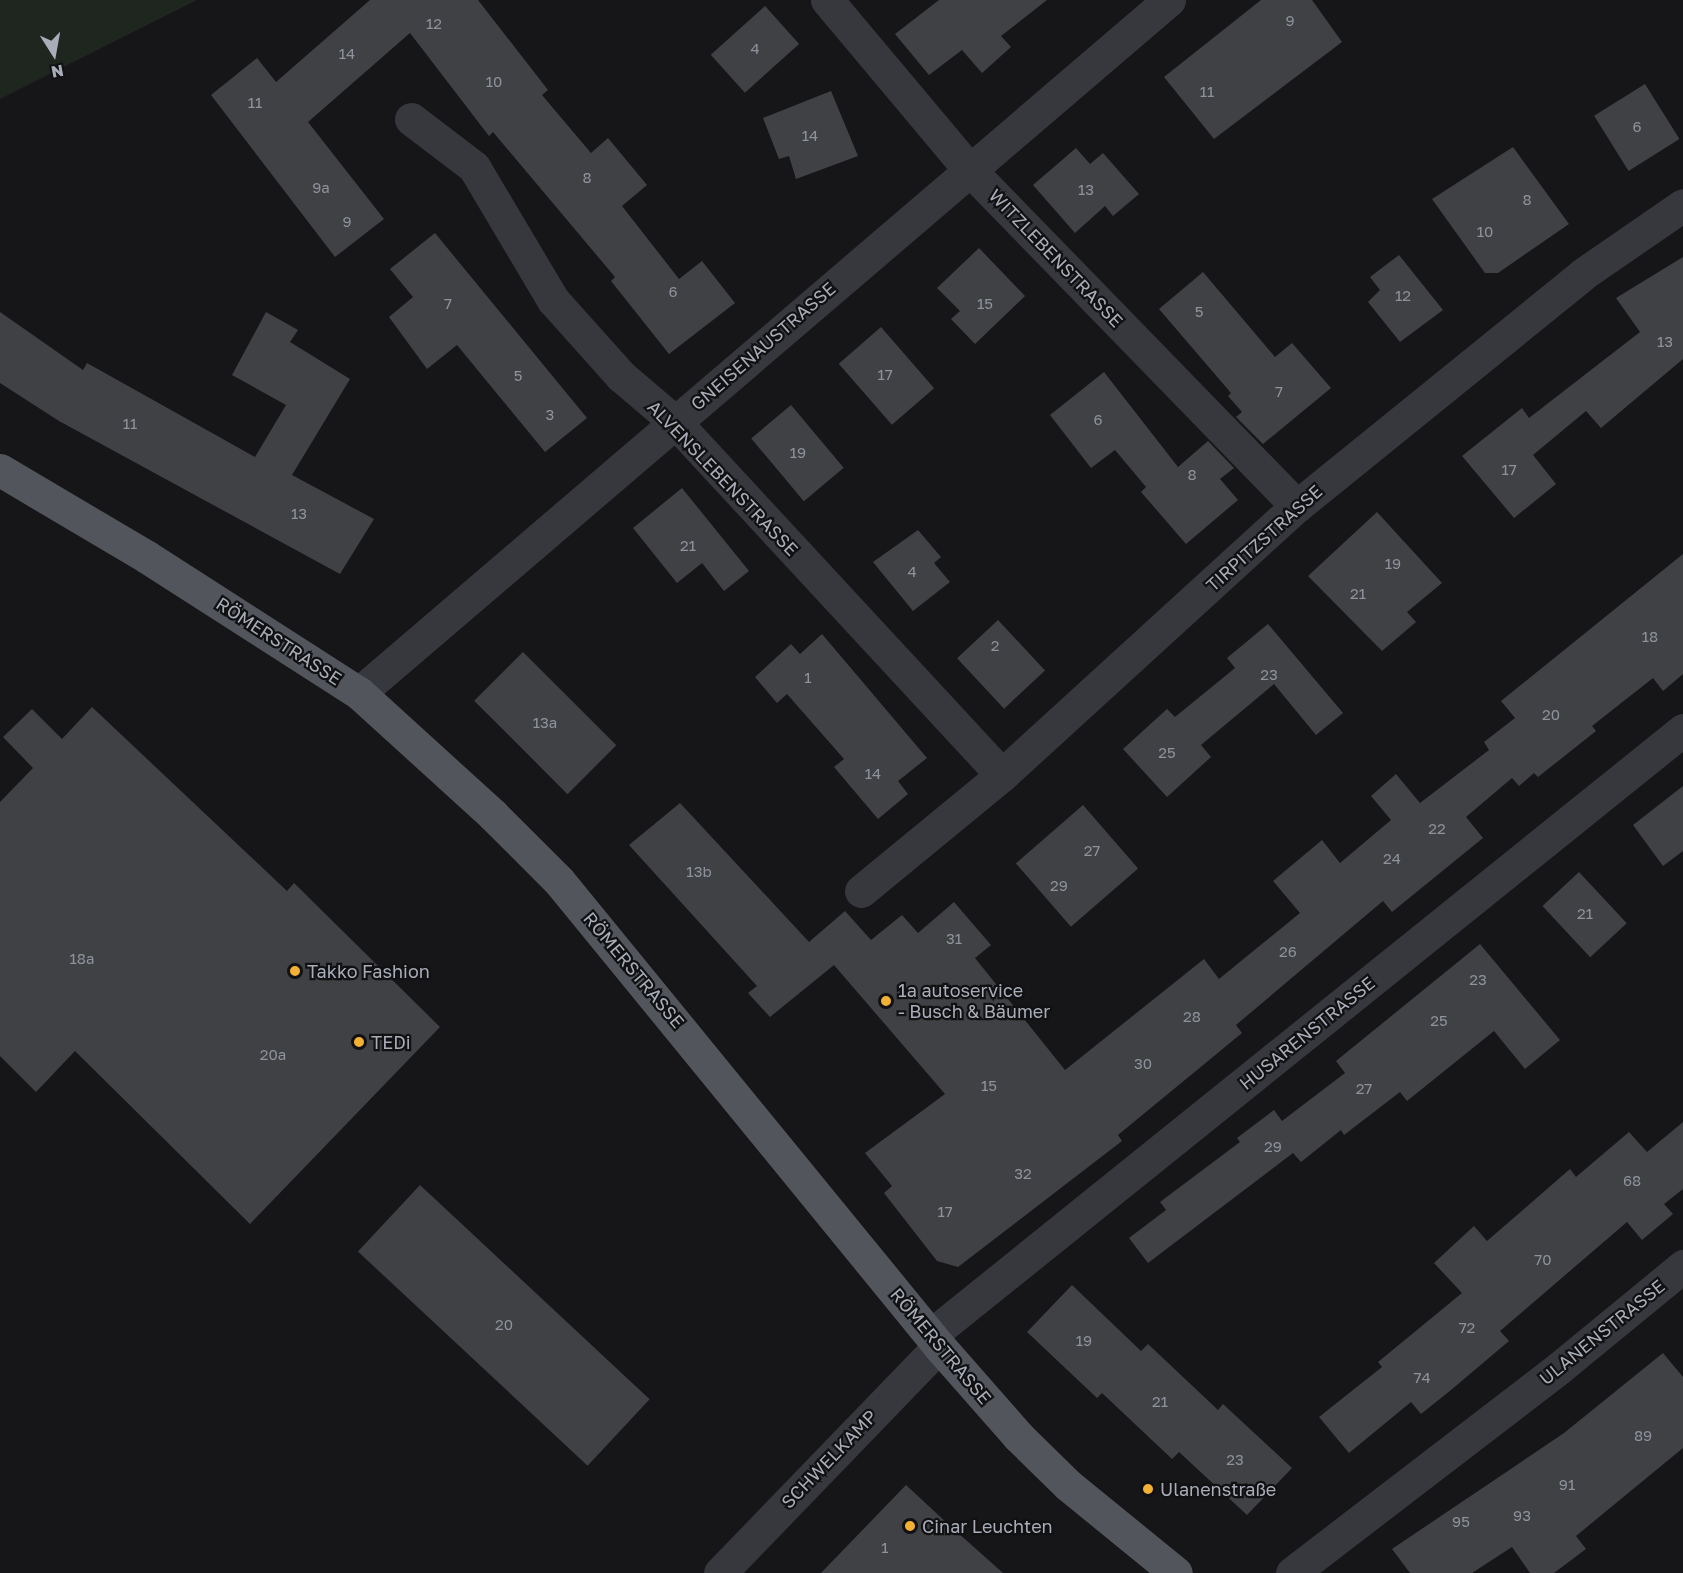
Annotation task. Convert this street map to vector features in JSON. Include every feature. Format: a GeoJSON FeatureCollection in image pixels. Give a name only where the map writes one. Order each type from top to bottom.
{"type":"FeatureCollection","features":[{"type":"Feature","properties":{"kind":"main road","name":"RÖMERSTRASSE"},"geometry":{"type":"LineString","coordinates":[[0,470],[147,557],[359,693],[559,881],[935,1341],[1018,1436],[1068,1485],[1176,1573]]}},
{"type":"Feature","properties":{"kind":"street","name":"WITZLEBENSTRASSE"},"geometry":{"type":"LineString","coordinates":[[827,0],[969,169],[1297,506]]}},
{"type":"Feature","properties":{"kind":"street","name":"GNEISENAUSTRASSE"},"geometry":{"type":"LineString","coordinates":[[359,693],[1169,0]]}},
{"type":"Feature","properties":{"kind":"street","name":"ALVENSLEBENSTRASSE"},"geometry":{"type":"LineString","coordinates":[[411,119],[474,167],[553,300],[621,376],[675,422],[1002,776]]}},
{"type":"Feature","properties":{"kind":"street","name":"TIRPITZSTRASSE"},"geometry":{"type":"LineString","coordinates":[[861,891],[1002,776],[1297,506],[1583,274],[1683,205]]}},
{"type":"Feature","properties":{"kind":"street","name":"HUSARENSTRASSE"},"geometry":{"type":"LineString","coordinates":[[935,1341],[1683,730]]}},
{"type":"Feature","properties":{"kind":"street","name":"ULANENSTRASSE"},"geometry":{"type":"LineString","coordinates":[[1292,1573],[1559,1368],[1683,1266]]}},
{"type":"Feature","properties":{"kind":"street","name":"SCHWELKAMP"},"geometry":{"type":"LineString","coordinates":[[720,1573],[935,1341]]}},
{"type":"Feature","properties":{"kind":"shaded area"},"geometry":{"type":"Polygon","coordinates":[[[0,0],[197,0],[0,99],[0,0]]]}},
{"type":"Feature","properties":{"kind":"building"},"geometry":{"type":"Polygon","coordinates":[[[370,0],[478,0],[548,90],[542,95],[591,153],[608,138],[647,185],[622,206],[679,279],[702,261],[735,303],[669,354],[611,281],[615,277],[493,132],[489,136],[410,33],[308,122],[384,219],[335,257],[211,95],[257,58],[276,82],[370,0]]]}},
{"type":"Feature","properties":{"kind":"building"},"geometry":{"type":"Polygon","coordinates":[[[939,0],[1047,0],[1001,36],[1011,47],[982,73],[962,50],[929,75],[895,34],[939,0]]]}},
{"type":"Feature","properties":{"kind":"building"},"geometry":{"type":"Polygon","coordinates":[[[1261,0],[1312,0],[1342,42],[1214,139],[1164,77],[1261,0]]]}},
{"type":"Feature","properties":{"kind":"building"},"geometry":{"type":"Polygon","coordinates":[[[765,6],[799,44],[745,93],[711,55],[765,6]]]}},
{"type":"Feature","properties":{"kind":"building"},"geometry":{"type":"Polygon","coordinates":[[[1645,84],[1679,139],[1629,171],[1594,116],[1645,84]]]}},
{"type":"Feature","properties":{"kind":"building"},"geometry":{"type":"Polygon","coordinates":[[[831,91],[858,156],[796,179],[789,156],[779,159],[763,118],[831,91]]]}},
{"type":"Feature","properties":{"kind":"building"},"geometry":{"type":"Polygon","coordinates":[[[1513,147],[1569,224],[1498,273],[1485,273],[1432,199],[1513,147]]]}},
{"type":"Feature","properties":{"kind":"building"},"geometry":{"type":"Polygon","coordinates":[[[1076,148],[1090,164],[1103,153],[1139,194],[1113,216],[1105,206],[1075,233],[1033,185],[1076,148]]]}},
{"type":"Feature","properties":{"kind":"building"},"geometry":{"type":"Polygon","coordinates":[[[435,233],[587,418],[545,452],[457,345],[427,369],[389,317],[413,297],[390,269],[435,233]]]}},
{"type":"Feature","properties":{"kind":"building"},"geometry":{"type":"Polygon","coordinates":[[[979,248],[1025,296],[975,344],[951,319],[960,311],[937,288],[979,248]]]}},
{"type":"Feature","properties":{"kind":"building"},"geometry":{"type":"Polygon","coordinates":[[[1399,255],[1443,310],[1400,342],[1368,302],[1380,290],[1370,277],[1399,255]]]}},
{"type":"Feature","properties":{"kind":"building"},"geometry":{"type":"Polygon","coordinates":[[[1683,257],[1683,359],[1601,428],[1586,411],[1533,455],[1556,484],[1514,518],[1462,456],[1522,408],[1529,418],[1640,332],[1616,298],[1683,257]]]}},
{"type":"Feature","properties":{"kind":"building"},"geometry":{"type":"Polygon","coordinates":[[[1203,272],[1275,357],[1292,343],[1331,388],[1263,444],[1236,417],[1242,412],[1228,396],[1231,393],[1159,309],[1203,272]]]}},
{"type":"Feature","properties":{"kind":"building"},"geometry":{"type":"Polygon","coordinates":[[[0,312],[83,370],[87,363],[255,457],[286,405],[232,375],[266,312],[298,330],[290,342],[350,379],[292,475],[374,519],[340,574],[59,421],[0,383],[0,312]]]}},
{"type":"Feature","properties":{"kind":"building"},"geometry":{"type":"Polygon","coordinates":[[[881,327],[934,388],[892,425],[839,364],[881,327]]]}},
{"type":"Feature","properties":{"kind":"building"},"geometry":{"type":"Polygon","coordinates":[[[1104,372],[1178,467],[1208,441],[1234,468],[1220,479],[1238,500],[1186,544],[1141,492],[1146,487],[1115,450],[1091,468],[1050,415],[1104,372]]]}},
{"type":"Feature","properties":{"kind":"building"},"geometry":{"type":"Polygon","coordinates":[[[791,405],[844,468],[804,501],[751,438],[791,405]]]}},
{"type":"Feature","properties":{"kind":"building"},"geometry":{"type":"Polygon","coordinates":[[[682,488],[749,571],[724,591],[702,563],[677,583],[633,528],[682,488]]]}},
{"type":"Feature","properties":{"kind":"building"},"geometry":{"type":"Polygon","coordinates":[[[1377,512],[1442,583],[1407,612],[1416,622],[1382,651],[1308,576],[1377,512]]]}},
{"type":"Feature","properties":{"kind":"building"},"geometry":{"type":"Polygon","coordinates":[[[918,530],[941,557],[934,563],[950,582],[913,611],[873,562],[918,530]]]}},
{"type":"Feature","properties":{"kind":"building"},"geometry":{"type":"Polygon","coordinates":[[[1683,554],[1683,674],[1663,691],[1653,678],[1592,726],[1596,731],[1538,777],[1534,773],[1519,786],[1512,778],[1466,817],[1483,838],[1392,912],[1383,901],[1236,1025],[1242,1033],[1118,1135],[1122,1141],[958,1267],[937,1261],[884,1193],[892,1186],[865,1153],[945,1094],[834,965],[770,1017],[748,993],[757,986],[629,845],[680,803],[809,942],[845,911],[871,940],[902,915],[918,933],[954,902],[991,945],[975,958],[1065,1070],[1204,959],[1219,979],[1300,913],[1273,881],[1322,840],[1340,863],[1391,820],[1371,796],[1396,774],[1420,803],[1489,750],[1484,742],[1515,718],[1501,701],[1683,554]]]}},
{"type":"Feature","properties":{"kind":"building"},"geometry":{"type":"Polygon","coordinates":[[[998,620],[1045,670],[1004,709],[957,658],[998,620]]]}},
{"type":"Feature","properties":{"kind":"building"},"geometry":{"type":"Polygon","coordinates":[[[1268,624],[1343,713],[1316,735],[1274,684],[1201,745],[1211,757],[1167,797],[1123,749],[1167,709],[1175,717],[1235,668],[1227,658],[1268,624]]]}},
{"type":"Feature","properties":{"kind":"building"},"geometry":{"type":"Polygon","coordinates":[[[822,634],[927,758],[898,781],[908,794],[878,819],[834,767],[844,759],[787,694],[777,703],[755,677],[791,644],[800,654],[822,634]]]}},
{"type":"Feature","properties":{"kind":"building"},"geometry":{"type":"Polygon","coordinates":[[[523,652],[616,745],[568,794],[474,701],[523,652]]]}},
{"type":"Feature","properties":{"kind":"building"},"geometry":{"type":"Polygon","coordinates":[[[92,707],[287,891],[294,883],[440,1027],[250,1224],[75,1051],[36,1092],[0,1056],[0,802],[33,768],[3,737],[32,709],[62,739],[92,707]]]}},
{"type":"Feature","properties":{"kind":"building"},"geometry":{"type":"Polygon","coordinates":[[[1683,786],[1683,851],[1663,866],[1633,825],[1683,786]]]}},
{"type":"Feature","properties":{"kind":"building"},"geometry":{"type":"Polygon","coordinates":[[[1083,805],[1138,868],[1071,927],[1016,863],[1083,805]]]}},
{"type":"Feature","properties":{"kind":"building"},"geometry":{"type":"Polygon","coordinates":[[[1579,872],[1627,923],[1590,957],[1542,906],[1579,872]]]}},
{"type":"Feature","properties":{"kind":"building"},"geometry":{"type":"Polygon","coordinates":[[[1480,944],[1560,1040],[1525,1069],[1494,1031],[1407,1101],[1400,1092],[1344,1135],[1341,1130],[1301,1162],[1293,1153],[1148,1263],[1129,1238],[1166,1210],[1160,1202],[1240,1142],[1237,1138],[1274,1110],[1282,1121],[1345,1073],[1336,1061],[1480,944]]]}},
{"type":"Feature","properties":{"kind":"building"},"geometry":{"type":"Polygon","coordinates":[[[1683,1122],[1683,1189],[1664,1204],[1673,1214],[1642,1240],[1627,1222],[1500,1331],[1509,1341],[1451,1390],[1421,1414],[1411,1402],[1349,1453],[1319,1417],[1382,1367],[1378,1362],[1462,1293],[1434,1263],[1474,1226],[1487,1241],[1570,1169],[1576,1177],[1629,1132],[1647,1152],[1683,1122]]]}},
{"type":"Feature","properties":{"kind":"building"},"geometry":{"type":"Polygon","coordinates":[[[420,1185],[650,1399],[588,1466],[358,1252],[420,1185]]]}},
{"type":"Feature","properties":{"kind":"building"},"geometry":{"type":"Polygon","coordinates":[[[1072,1285],[1141,1351],[1148,1344],[1218,1410],[1223,1404],[1292,1468],[1247,1515],[1179,1452],[1172,1459],[1102,1393],[1097,1398],[1027,1332],[1072,1285]]]}},
{"type":"Feature","properties":{"kind":"building"},"geometry":{"type":"Polygon","coordinates":[[[1663,1353],[1683,1377],[1683,1448],[1576,1536],[1586,1549],[1554,1573],[1530,1573],[1512,1547],[1472,1573],[1410,1573],[1392,1549],[1564,1433],[1663,1353]]]}},
{"type":"Feature","properties":{"kind":"building"},"geometry":{"type":"Polygon","coordinates":[[[906,1485],[948,1524],[1003,1573],[821,1573],[906,1485]]]}},
{"type":"Feature","properties":{"kind":"place","name":"Takko Fashion"},"geometry":{"type":"Point","coordinates":[295,971]}},
{"type":"Feature","properties":{"kind":"place","name":"1a autoservice - Busch & Bäumer"},"geometry":{"type":"Point","coordinates":[886,1001]}},
{"type":"Feature","properties":{"kind":"place","name":"TEDi"},"geometry":{"type":"Point","coordinates":[359,1042]}},
{"type":"Feature","properties":{"kind":"place","name":"Ulanenstraße"},"geometry":{"type":"Point","coordinates":[1148,1489]}},
{"type":"Feature","properties":{"kind":"place","name":"Cinar Leuchten"},"geometry":{"type":"Point","coordinates":[910,1526]}}]}
